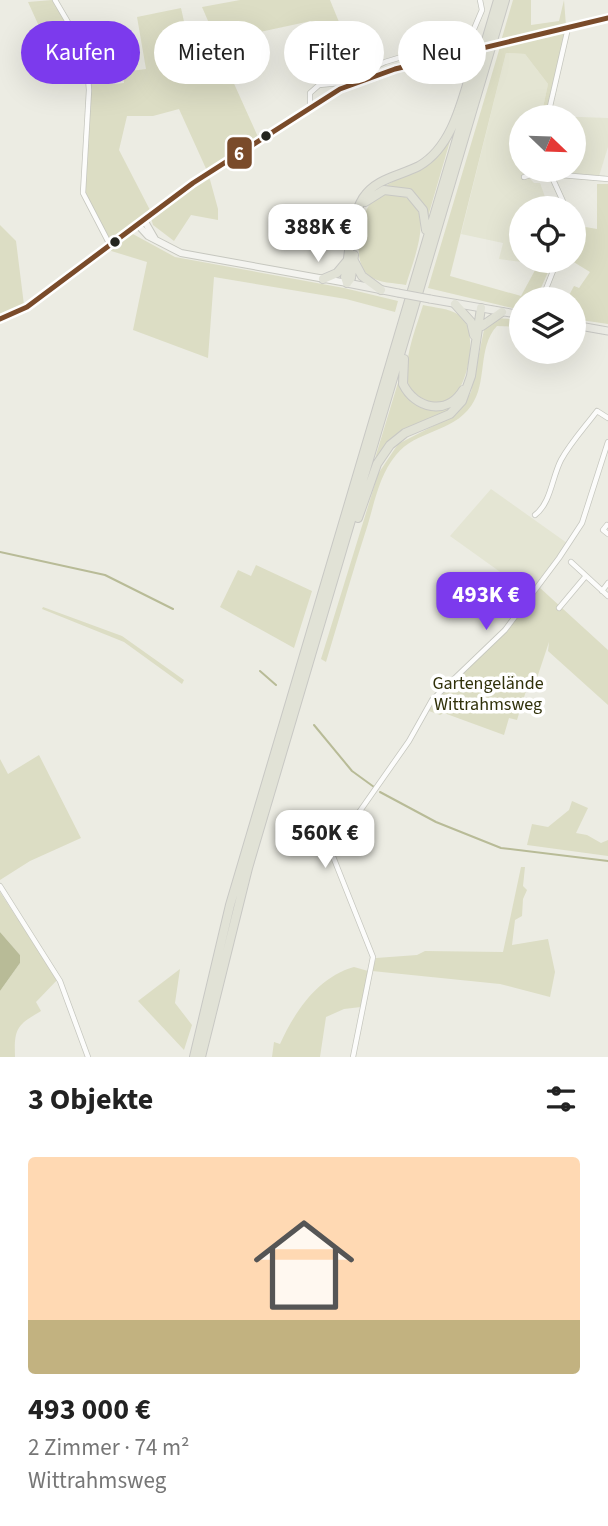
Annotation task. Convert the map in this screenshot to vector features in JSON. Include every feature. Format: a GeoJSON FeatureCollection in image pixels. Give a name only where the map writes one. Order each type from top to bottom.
{"type":"FeatureCollection","features":[{"type":"Feature","properties":{"kind":"highway"},"geometry":{"type":"LineString","coordinates":[[194,1057],[230,905],[498,0]]}},
{"type":"Feature","properties":{"kind":"highway"},"geometry":{"type":"LineString","coordinates":[[347,283],[351,278],[356,216],[370,190],[380,181],[427,161],[442,144],[455,118],[498,0]]}},
{"type":"Feature","properties":{"kind":"highway"},"geometry":{"type":"LineString","coordinates":[[201,1057],[232,927],[505,0]]}},
{"type":"Feature","properties":{"kind":"highway"},"geometry":{"type":"LineString","coordinates":[[323,279],[337,273],[351,260],[362,208],[372,196],[384,190],[402,190],[420,203],[426,223],[425,247]]}},
{"type":"Feature","properties":{"kind":"highway"},"geometry":{"type":"LineString","coordinates":[[351,260],[362,276],[381,290]]}},
{"type":"Feature","properties":{"kind":"highway"},"geometry":{"type":"LineString","coordinates":[[455,304],[471,322],[476,335]]}},
{"type":"Feature","properties":{"kind":"highway"},"geometry":{"type":"LineString","coordinates":[[412,314],[403,384],[407,394],[426,406],[443,406],[459,396],[469,375],[481,308]]}},
{"type":"Feature","properties":{"kind":"highway"},"geometry":{"type":"LineString","coordinates":[[335,576],[377,464],[397,440],[441,419],[462,401],[471,376],[476,335],[482,325],[502,312]]}},
{"type":"Feature","properties":{"kind":"main road"},"geometry":{"type":"LineString","coordinates":[[0,319],[27,307],[141,222],[156,241],[181,253],[509,313]]}},
{"type":"Feature","properties":{"kind":"main road"},"geometry":{"type":"LineString","coordinates":[[586,327],[608,331]]}},
{"type":"Feature","properties":{"kind":"street"},"geometry":{"type":"LineString","coordinates":[[55,0],[86,53],[89,90],[83,193],[110,245]]}},
{"type":"Feature","properties":{"kind":"street"},"geometry":{"type":"LineString","coordinates":[[310,106],[310,93],[319,85],[340,83],[385,62],[471,36],[482,10],[480,0]]}},
{"type":"Feature","properties":{"kind":"street"},"geometry":{"type":"LineString","coordinates":[[141,222],[208,173],[310,106],[370,76],[608,18]]}},
{"type":"Feature","properties":{"kind":"street"},"geometry":{"type":"LineString","coordinates":[[550,105],[568,28]]}},
{"type":"Feature","properties":{"kind":"street"},"geometry":{"type":"LineString","coordinates":[[586,177],[608,179]]}},
{"type":"Feature","properties":{"kind":"street"},"geometry":{"type":"LineString","coordinates":[[535,515],[546,501],[559,463],[597,411],[608,418]]}},
{"type":"Feature","properties":{"kind":"street"},"geometry":{"type":"LineString","coordinates":[[353,1057],[373,957],[332,853],[334,848],[409,741],[432,700],[455,675],[495,641],[559,558],[582,523],[608,442]]}},
{"type":"Feature","properties":{"kind":"street"},"geometry":{"type":"LineString","coordinates":[[607,525],[603,530],[608,534]]}},
{"type":"Feature","properties":{"kind":"street"},"geometry":{"type":"LineString","coordinates":[[571,562],[608,596]]}},
{"type":"Feature","properties":{"kind":"street"},"geometry":{"type":"LineString","coordinates":[[559,608],[585,577]]}},
{"type":"Feature","properties":{"kind":"street"},"geometry":{"type":"LineString","coordinates":[[602,591],[608,583]]}},
{"type":"Feature","properties":{"kind":"street"},"geometry":{"type":"LineString","coordinates":[[0,886],[60,981],[88,1057]]}},
{"type":"Feature","properties":{"kind":"shaded area"},"geometry":{"type":"Polygon","coordinates":[[[506,53],[525,54],[548,84],[544,105],[509,105],[509,182],[540,183],[545,196],[509,196],[509,260],[499,259],[503,243],[461,234],[506,53]]]}},
{"type":"Feature","properties":{"kind":"shaded area"},"geometry":{"type":"Polygon","coordinates":[[[586,117],[608,118],[608,147],[599,176],[586,175],[586,117]]]}},
{"type":"Feature","properties":{"kind":"shaded area"},"geometry":{"type":"Polygon","coordinates":[[[491,489],[567,543],[531,594],[450,536],[491,489]]]}},
{"type":"Feature","properties":{"kind":"shaded area"},"geometry":{"type":"Polygon","coordinates":[[[0,932],[20,955],[20,963],[0,991],[0,932]]]}},
{"type":"Feature","properties":{"kind":"green space"},"geometry":{"type":"Polygon","coordinates":[[[52,0],[66,21],[37,21],[28,2],[52,0]]]}},
{"type":"Feature","properties":{"kind":"green space"},"geometry":{"type":"Polygon","coordinates":[[[240,0],[330,0],[339,21],[284,21],[284,27],[270,30],[270,21],[208,21],[202,7],[240,0]]]}},
{"type":"Feature","properties":{"kind":"green space"},"geometry":{"type":"Polygon","coordinates":[[[513,0],[531,0],[531,25],[559,21],[564,0],[566,26],[501,41],[513,0]]]}},
{"type":"Feature","properties":{"kind":"green space"},"geometry":{"type":"Polygon","coordinates":[[[181,8],[184,21],[154,21],[154,84],[234,84],[258,137],[208,173],[179,109],[153,116],[127,116],[119,150],[151,212],[111,241],[85,195],[91,84],[140,84],[140,70],[146,69],[140,21],[137,17],[181,8]]]}},
{"type":"Feature","properties":{"kind":"green space"},"geometry":{"type":"Polygon","coordinates":[[[562,32],[565,36],[550,105],[544,105],[548,84],[525,54],[506,53],[450,276],[509,293],[509,307],[428,288],[500,47],[562,32]]]}},
{"type":"Feature","properties":{"kind":"green space"},"geometry":{"type":"Polygon","coordinates":[[[452,134],[427,220],[404,189],[387,187],[367,196],[416,169],[452,134]]]}},
{"type":"Feature","properties":{"kind":"green space"},"geometry":{"type":"Polygon","coordinates":[[[209,176],[218,209],[218,220],[191,215],[174,241],[153,225],[151,218],[209,176]]]}},
{"type":"Feature","properties":{"kind":"green space"},"geometry":{"type":"Polygon","coordinates":[[[597,184],[608,184],[608,324],[586,321],[586,287],[580,287],[590,272],[586,270],[586,227],[597,229],[597,184]]]}},
{"type":"Feature","properties":{"kind":"green space"},"geometry":{"type":"Polygon","coordinates":[[[385,193],[403,196],[414,203],[419,214],[419,241],[406,285],[369,276],[360,262],[360,232],[365,214],[372,202],[385,193]]]}},
{"type":"Feature","properties":{"kind":"green space"},"geometry":{"type":"Polygon","coordinates":[[[0,225],[16,241],[24,305],[0,314],[0,225]]]}},
{"type":"Feature","properties":{"kind":"green space"},"geometry":{"type":"Polygon","coordinates":[[[131,233],[175,257],[344,288],[398,301],[395,312],[346,299],[214,277],[208,358],[133,330],[147,262],[108,250],[131,233]]]}},
{"type":"Feature","properties":{"kind":"green space"},"geometry":{"type":"Polygon","coordinates":[[[533,273],[548,273],[541,287],[526,287],[533,273]]]}},
{"type":"Feature","properties":{"kind":"green space"},"geometry":{"type":"Polygon","coordinates":[[[423,305],[459,315],[469,331],[470,354],[464,378],[455,395],[441,403],[431,403],[418,398],[410,388],[407,376],[410,346],[423,305]]]}},
{"type":"Feature","properties":{"kind":"green space"},"geometry":{"type":"Polygon","coordinates":[[[497,318],[509,319],[509,326],[497,326],[487,344],[479,387],[471,406],[454,422],[404,447],[386,470],[326,662],[321,659],[378,474],[398,444],[461,409],[471,392],[484,330],[497,318]]]}},
{"type":"Feature","properties":{"kind":"green space"},"geometry":{"type":"Polygon","coordinates":[[[400,376],[408,395],[418,405],[433,408],[453,404],[456,407],[413,428],[373,465],[400,376]]]}},
{"type":"Feature","properties":{"kind":"green space"},"geometry":{"type":"Polygon","coordinates":[[[256,565],[312,591],[294,648],[220,607],[238,570],[251,576],[256,565]]]}},
{"type":"Feature","properties":{"kind":"green space","name":"Gartengelände Wittrahmsweg"},"geometry":{"type":"Polygon","coordinates":[[[539,587],[608,650],[608,705],[548,651],[549,642],[534,687],[526,691],[517,720],[509,718],[504,735],[444,713],[440,715],[429,711],[439,693],[496,642],[539,587]]]}},
{"type":"Feature","properties":{"kind":"green space"},"geometry":{"type":"Polygon","coordinates":[[[43,607],[122,636],[184,680],[182,684],[124,642],[42,609],[43,607]]]}},
{"type":"Feature","properties":{"kind":"green space"},"geometry":{"type":"Polygon","coordinates":[[[39,755],[81,838],[30,861],[0,880],[0,759],[8,774],[39,755]]]}},
{"type":"Feature","properties":{"kind":"green space"},"geometry":{"type":"Polygon","coordinates":[[[572,801],[588,808],[576,833],[587,835],[601,843],[608,840],[608,856],[527,845],[532,824],[548,827],[569,810],[572,801]]]}},
{"type":"Feature","properties":{"kind":"green space"},"geometry":{"type":"Polygon","coordinates":[[[521,867],[525,867],[523,886],[527,890],[523,899],[522,916],[515,920],[512,945],[548,939],[555,972],[550,997],[500,984],[372,971],[376,958],[417,955],[425,951],[503,952],[521,867]]]}},
{"type":"Feature","properties":{"kind":"green space"},"geometry":{"type":"Polygon","coordinates":[[[0,892],[45,961],[49,959],[60,977],[36,1002],[41,1011],[22,1024],[16,1033],[15,1057],[0,1057],[0,991],[20,963],[20,955],[0,932],[0,892]]]}},
{"type":"Feature","properties":{"kind":"green space"},"geometry":{"type":"Polygon","coordinates":[[[354,967],[368,971],[361,1007],[344,1009],[326,1017],[320,1057],[272,1057],[274,1042],[280,1044],[309,997],[329,979],[354,967]]]}},
{"type":"Feature","properties":{"kind":"green space"},"geometry":{"type":"Polygon","coordinates":[[[180,969],[175,1003],[192,1025],[184,1050],[138,1001],[180,969]]]}},
{"type":"Feature","properties":{"kind":"waterway"},"geometry":{"type":"LineString","coordinates":[[0,552],[105,575],[173,609]]}},
{"type":"Feature","properties":{"kind":"waterway"},"geometry":{"type":"LineString","coordinates":[[260,671],[276,685]]}},
{"type":"Feature","properties":{"kind":"waterway"},"geometry":{"type":"LineString","coordinates":[[314,725],[352,771],[374,787]]}},
{"type":"Feature","properties":{"kind":"waterway"},"geometry":{"type":"LineString","coordinates":[[380,792],[436,822],[501,848],[608,861]]}},
{"type":"Feature","properties":{"kind":"transit line","name":"6"},"geometry":{"type":"LineString","coordinates":[[0,319],[27,307],[193,183],[340,89],[395,69],[608,18]]}}]}
